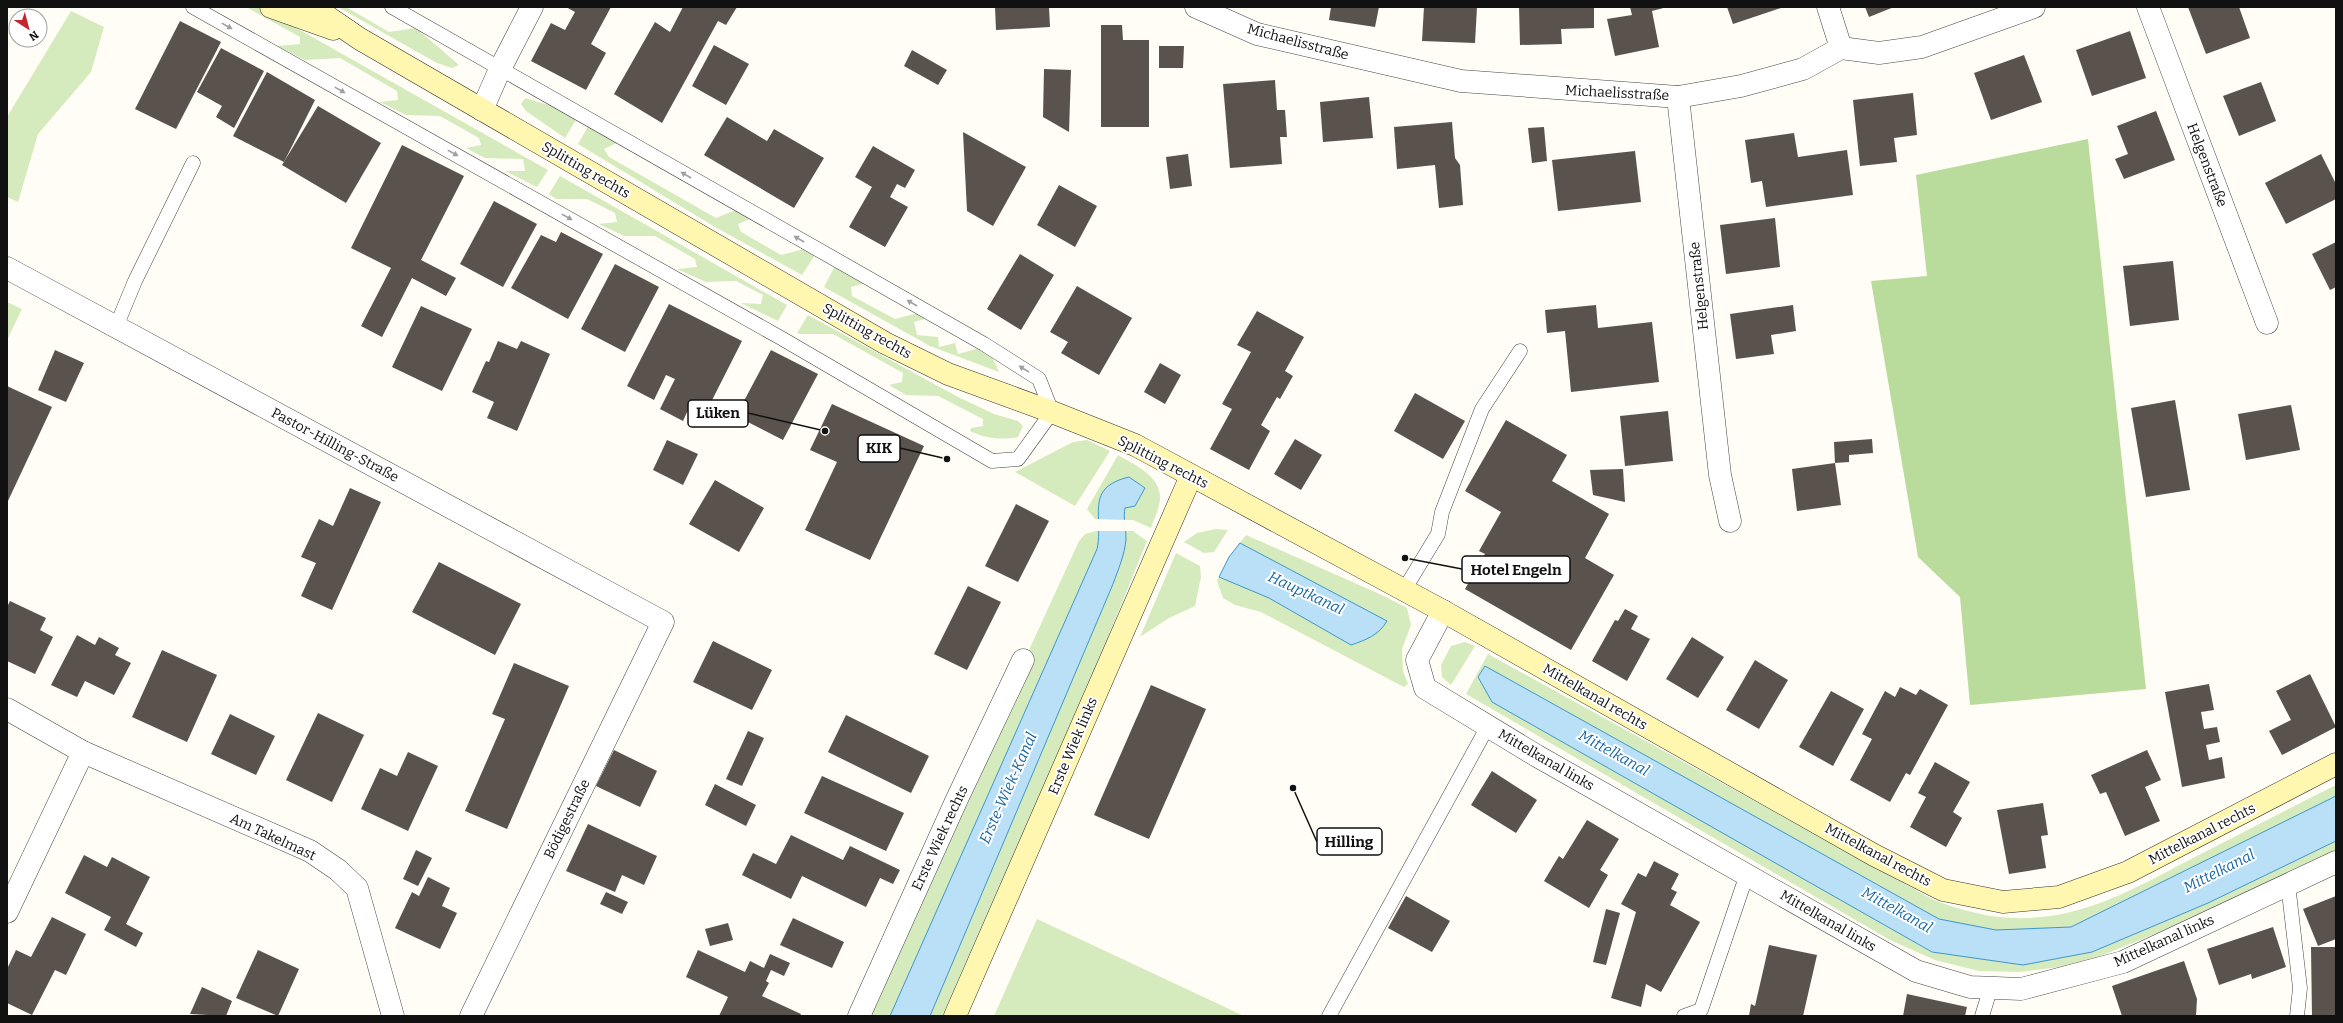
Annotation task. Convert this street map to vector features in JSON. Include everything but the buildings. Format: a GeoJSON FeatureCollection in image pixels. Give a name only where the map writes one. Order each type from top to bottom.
{"type":"FeatureCollection","features":[{"type":"Feature","properties":{"kind":"main road"},"geometry":{"type":"LineString","coordinates":[[271,7],[360,39]]}},
{"type":"Feature","properties":{"kind":"main road","name":"Splitting rechts"},"geometry":{"type":"LineString","coordinates":[[313,7],[360,39],[885,343],[948,374],[1052,412],[1135,446],[1443,611]]}},
{"type":"Feature","properties":{"kind":"main road","name":"Erste Wiek links"},"geometry":{"type":"LineString","coordinates":[[955,1016],[1191,476]]}},
{"type":"Feature","properties":{"kind":"main road","name":"Mittelkanal rechts"},"geometry":{"type":"LineString","coordinates":[[1443,611],[1874,855],[1943,890],[2003,902],[2060,897],[2128,872],[2336,764]]}},
{"type":"Feature","properties":{"kind":"street"},"geometry":{"type":"LineString","coordinates":[[482,110],[500,69],[532,7]]}},
{"type":"Feature","properties":{"kind":"street","name":"Michaelisstraße"},"geometry":{"type":"LineString","coordinates":[[1196,7],[1257,34],[1461,81],[1678,97],[1742,86],[1803,70],[1841,48]]}},
{"type":"Feature","properties":{"kind":"street"},"geometry":{"type":"LineString","coordinates":[[1828,7],[1841,48],[1879,53],[1922,47],[2034,7]]}},
{"type":"Feature","properties":{"kind":"street","name":"Helgenstraße"},"geometry":{"type":"LineString","coordinates":[[2148,7],[2267,323]]}},
{"type":"Feature","properties":{"kind":"street","name":"Helgenstraße"},"geometry":{"type":"LineString","coordinates":[[1678,97],[1720,474],[1730,521]]}},
{"type":"Feature","properties":{"kind":"street","name":"Pastor-Hilling-Straße"},"geometry":{"type":"LineString","coordinates":[[7,268],[663,622]]}},
{"type":"Feature","properties":{"kind":"street","name":"Mittelkanal links"},"geometry":{"type":"LineString","coordinates":[[1443,611],[1417,660],[1425,688],[1488,726],[1916,971],[1970,987],[2021,989],[2123,962],[2336,862]]}},
{"type":"Feature","properties":{"kind":"street","name":"Bödigestraße"},"geometry":{"type":"LineString","coordinates":[[471,1016],[663,622]]}},
{"type":"Feature","properties":{"kind":"street","name":"Erste Wiek rechts"},"geometry":{"type":"LineString","coordinates":[[859,1016],[1023,660]]}},
{"type":"Feature","properties":{"kind":"street","name":"Am Takelmast"},"geometry":{"type":"LineString","coordinates":[[7,709],[83,752],[310,851],[338,870],[357,888],[379,961],[391,1016]]}},
{"type":"Feature","properties":{"kind":"street"},"geometry":{"type":"LineString","coordinates":[[7,912],[83,752]]}},
{"type":"Feature","properties":{"kind":"lane"},"geometry":{"type":"LineString","coordinates":[[193,7],[781,338],[992,461],[1018,459],[1052,412],[1039,379],[984,344],[392,7]]}},
{"type":"Feature","properties":{"kind":"lane"},"geometry":{"type":"LineString","coordinates":[[116,327],[135,281],[193,164]]}},
{"type":"Feature","properties":{"kind":"lane"},"geometry":{"type":"LineString","coordinates":[[1404,590],[1438,534],[1442,512],[1482,409],[1520,351]]}},
{"type":"Feature","properties":{"kind":"lane"},"geometry":{"type":"LineString","coordinates":[[1329,1016],[1488,726]]}},
{"type":"Feature","properties":{"kind":"lane"},"geometry":{"type":"LineString","coordinates":[[1684,1016],[1701,1010],[1747,874]]}},
{"type":"Feature","properties":{"kind":"lane"},"geometry":{"type":"LineString","coordinates":[[2288,884],[2300,988],[2297,1016]]}},
{"type":"Feature","properties":{"kind":"lane"},"geometry":{"type":"LineString","coordinates":[[1982,1016],[1991,987]]}},
{"type":"Feature","properties":{"kind":"green space"},"geometry":{"type":"Polygon","coordinates":[[[246,7],[259,7],[548,170],[537,187],[505,171],[525,171],[523,159],[485,158],[466,148],[481,145],[479,138],[440,116],[406,115],[380,102],[398,100],[397,91],[340,58],[305,60],[277,46],[300,44],[300,37],[246,7]]]}},
{"type":"Feature","properties":{"kind":"green space"},"geometry":{"type":"Polygon","coordinates":[[[338,7],[346,7],[389,32],[416,28],[459,65],[452,68],[437,63],[338,7]]]}},
{"type":"Feature","properties":{"kind":"green space"},"geometry":{"type":"Polygon","coordinates":[[[71,11],[104,27],[91,72],[38,134],[18,202],[7,197],[7,117],[71,11]]]}},
{"type":"Feature","properties":{"kind":"green space"},"geometry":{"type":"Polygon","coordinates":[[[525,98],[552,106],[577,118],[565,138],[526,111],[521,104],[525,98]]]}},
{"type":"Feature","properties":{"kind":"green space"},"geometry":{"type":"Polygon","coordinates":[[[589,125],[619,142],[604,149],[609,157],[716,218],[738,209],[755,217],[738,224],[741,232],[781,255],[808,248],[817,252],[802,275],[715,227],[578,144],[589,125]]]}},
{"type":"Feature","properties":{"kind":"green space"},"geometry":{"type":"Polygon","coordinates":[[[2088,139],[2146,689],[1970,705],[1960,597],[1918,557],[1871,281],[1927,276],[1916,175],[2088,139]]]}},
{"type":"Feature","properties":{"kind":"green space"},"geometry":{"type":"Polygon","coordinates":[[[560,176],[787,305],[778,321],[741,303],[761,304],[763,295],[736,281],[706,282],[677,269],[697,267],[695,259],[655,236],[624,236],[599,224],[617,222],[615,213],[587,199],[556,199],[549,194],[560,176]]]}},
{"type":"Feature","properties":{"kind":"green space"},"geometry":{"type":"Polygon","coordinates":[[[836,264],[869,282],[851,287],[852,296],[895,319],[921,312],[932,317],[914,322],[917,335],[938,337],[939,347],[955,343],[958,354],[984,347],[991,355],[999,372],[930,346],[824,287],[836,264]]]}},
{"type":"Feature","properties":{"kind":"green space"},"geometry":{"type":"Polygon","coordinates":[[[7,302],[22,309],[7,340],[7,302]]]}},
{"type":"Feature","properties":{"kind":"green space"},"geometry":{"type":"Polygon","coordinates":[[[808,315],[958,397],[994,414],[1018,421],[1023,426],[1018,437],[994,438],[982,436],[970,431],[971,428],[983,426],[983,419],[938,396],[906,395],[889,385],[902,382],[903,373],[833,334],[797,333],[808,315]]]}},
{"type":"Feature","properties":{"kind":"green space"},"geometry":{"type":"Polygon","coordinates":[[[1087,440],[1110,451],[1075,506],[1015,472],[1073,442],[1087,440]]]}},
{"type":"Feature","properties":{"kind":"green space"},"geometry":{"type":"Polygon","coordinates":[[[1118,455],[1145,472],[1156,483],[1159,490],[1160,502],[1151,528],[1133,520],[1095,519],[1087,509],[1118,455]]]}},
{"type":"Feature","properties":{"kind":"green space"},"geometry":{"type":"Polygon","coordinates":[[[1216,529],[1228,530],[1214,552],[1204,553],[1184,542],[1197,533],[1216,529]]]}},
{"type":"Feature","properties":{"kind":"green space"},"geometry":{"type":"Polygon","coordinates":[[[1096,531],[1133,531],[1147,541],[1068,736],[944,1016],[871,1016],[1027,673],[1029,650],[1079,541],[1085,534],[1096,531]]]}},
{"type":"Feature","properties":{"kind":"green space"},"geometry":{"type":"Polygon","coordinates":[[[1246,535],[1384,596],[1407,608],[1411,625],[1402,649],[1403,671],[1408,684],[1404,687],[1261,612],[1235,605],[1223,598],[1217,581],[1229,557],[1246,535]]]}},
{"type":"Feature","properties":{"kind":"green space"},"geometry":{"type":"Polygon","coordinates":[[[1176,553],[1200,566],[1201,577],[1195,606],[1169,618],[1140,637],[1176,553]]]}},
{"type":"Feature","properties":{"kind":"green space"},"geometry":{"type":"Polygon","coordinates":[[[1465,642],[1475,646],[1451,685],[1442,677],[1441,665],[1451,646],[1465,642]]]}},
{"type":"Feature","properties":{"kind":"green space"},"geometry":{"type":"Polygon","coordinates":[[[1488,654],[1934,900],[1963,910],[2005,918],[2034,918],[2069,912],[2106,901],[2141,885],[2336,785],[2336,853],[2219,908],[2098,957],[2059,967],[2019,972],[1979,971],[1935,960],[1890,940],[1466,694],[1488,654]]]}},
{"type":"Feature","properties":{"kind":"green space"},"geometry":{"type":"Polygon","coordinates":[[[1037,919],[1244,1016],[994,1016],[1037,919]]]}},
{"type":"Feature","properties":{"kind":"water","name":"Erste-Wiek-Kanal"},"geometry":{"type":"Polygon","coordinates":[[[1129,477],[1145,488],[1135,506],[1125,508],[1124,516],[1126,539],[1123,556],[1113,584],[930,1016],[890,1016],[1097,549],[1099,537],[1098,514],[1101,496],[1106,488],[1115,482],[1129,477]]]}},
{"type":"Feature","properties":{"kind":"water","name":"Hauptkanal"},"geometry":{"type":"Polygon","coordinates":[[[1240,543],[1387,621],[1380,630],[1367,639],[1351,645],[1269,598],[1219,577],[1229,557],[1240,543]]]}},
{"type":"Feature","properties":{"kind":"water","name":"Mittelkanal"},"geometry":{"type":"Polygon","coordinates":[[[1485,666],[1939,919],[1996,930],[2071,927],[2336,796],[2336,841],[2208,903],[2092,952],[2023,965],[1932,952],[1492,702],[1478,677],[1485,666]]]}},
{"type":"Feature","properties":{"kind":"pier"},"geometry":{"type":"Polygon","coordinates":[[[1097,519],[1126,520],[1127,531],[1098,531],[1097,519]]]}},
{"type":"Feature","properties":{"kind":"place","name":"Lüken"},"geometry":{"type":"Point","coordinates":[825,431]}},
{"type":"Feature","properties":{"kind":"place","name":"KIK"},"geometry":{"type":"Point","coordinates":[947,459]}},
{"type":"Feature","properties":{"kind":"place","name":"Hotel Engeln"},"geometry":{"type":"Point","coordinates":[1405,558]}},
{"type":"Feature","properties":{"kind":"place","name":"Hilling"},"geometry":{"type":"Point","coordinates":[1293,788]}}]}
